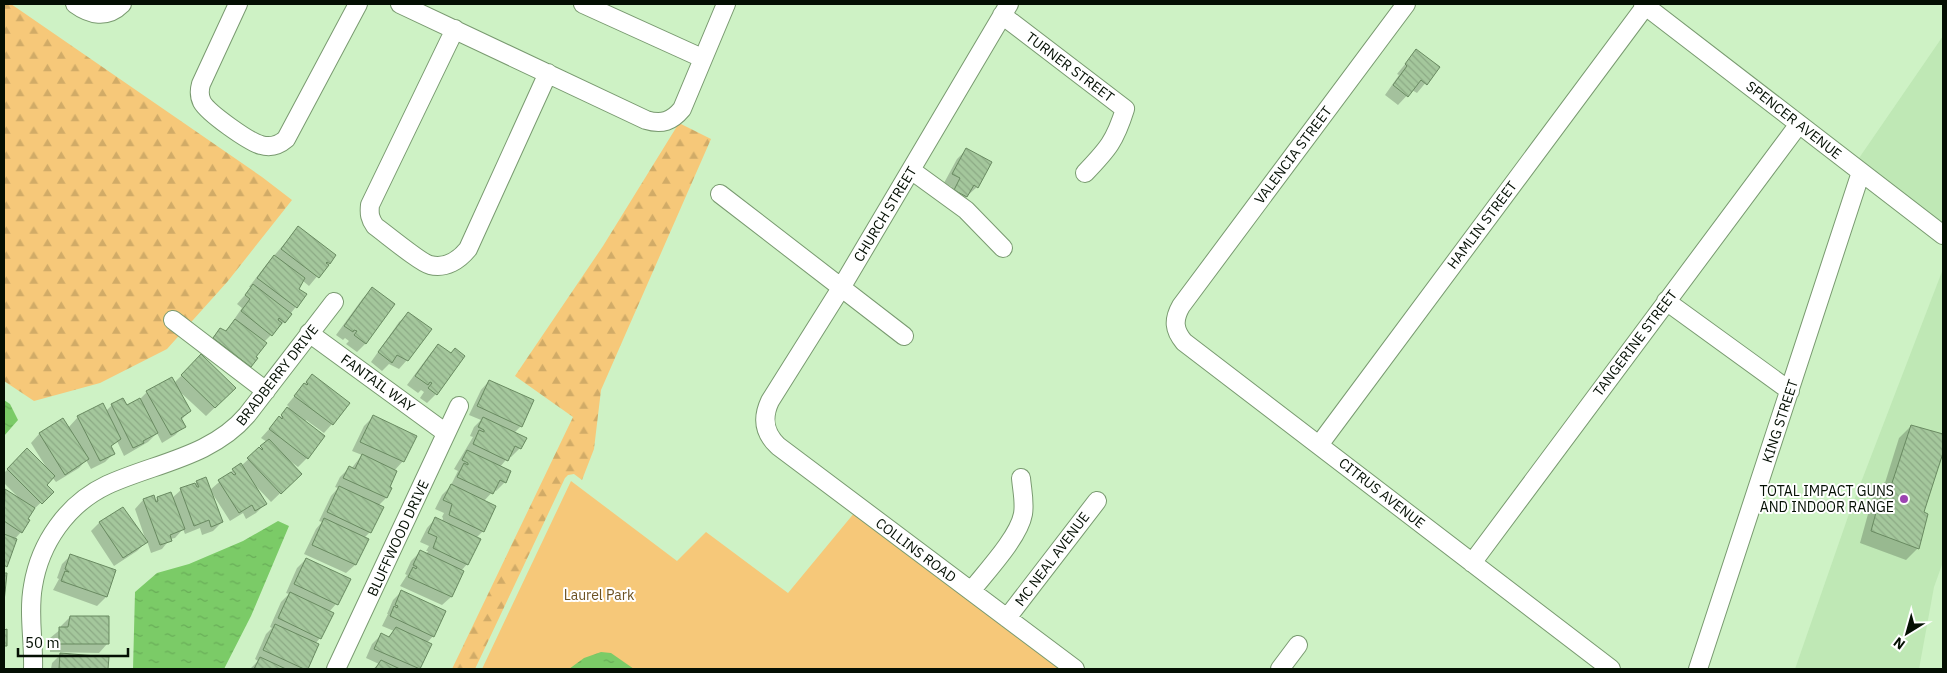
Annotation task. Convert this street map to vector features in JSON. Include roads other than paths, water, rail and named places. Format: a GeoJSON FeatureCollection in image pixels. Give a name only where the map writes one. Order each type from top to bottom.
{"type":"FeatureCollection","features":[{"type":"Feature","properties":{"kind":"street"},"geometry":{"type":"LineString","coordinates":[[75,4],[87,12],[100,14],[112,12],[122,4]]}},
{"type":"Feature","properties":{"kind":"street"},"geometry":{"type":"LineString","coordinates":[[238,4],[201,84],[199,95],[204,106],[213,115],[254,142],[269,146],[279,144],[286,138],[358,4]]}},
{"type":"Feature","properties":{"kind":"street"},"geometry":{"type":"LineString","coordinates":[[400,4],[646,120],[661,123],[670,120],[682,109],[726,4]]}},
{"type":"Feature","properties":{"kind":"street"},"geometry":{"type":"LineString","coordinates":[[583,4],[702,58]]}},
{"type":"Feature","properties":{"kind":"street","name":"VALENCIA STREET"},"geometry":{"type":"LineString","coordinates":[[1181,306],[1406,4]]}},
{"type":"Feature","properties":{"kind":"street","name":"SPENCER AVENUE"},"geometry":{"type":"LineString","coordinates":[[1645,4],[1943,235]]}},
{"type":"Feature","properties":{"kind":"street","name":"HAMLIN STREET"},"geometry":{"type":"LineString","coordinates":[[1319,445],[1645,4]]}},
{"type":"Feature","properties":{"kind":"street","name":"CHURCH STREET"},"geometry":{"type":"LineString","coordinates":[[764,424],[765,413],[770,401],[841,288],[1005,10]]}},
{"type":"Feature","properties":{"kind":"street","name":"TURNER STREET"},"geometry":{"type":"LineString","coordinates":[[1005,10],[1126,109],[1117,133],[1108,149],[1085,173]]}},
{"type":"Feature","properties":{"kind":"street"},"geometry":{"type":"LineString","coordinates":[[455,30],[370,205],[369,213],[371,220],[376,226],[426,263],[440,266],[450,263],[462,257],[468,249],[548,73]]}},
{"type":"Feature","properties":{"kind":"street","name":"TANGERINE STREET"},"geometry":{"type":"LineString","coordinates":[[1472,563],[1799,124]]}},
{"type":"Feature","properties":{"kind":"street"},"geometry":{"type":"LineString","coordinates":[[911,170],[966,210],[1003,248]]}},
{"type":"Feature","properties":{"kind":"street","name":"KING STREET"},"geometry":{"type":"LineString","coordinates":[[1698,669],[1861,172]]}},
{"type":"Feature","properties":{"kind":"street"},"geometry":{"type":"LineString","coordinates":[[720,194],[904,336]]}},
{"type":"Feature","properties":{"kind":"street"},"geometry":{"type":"LineString","coordinates":[[1666,301],[1790,391]]}},
{"type":"Feature","properties":{"kind":"street","name":"BRADBERRY DRIVE"},"geometry":{"type":"LineString","coordinates":[[33,669],[32,588],[41,556],[48,540],[60,523],[74,508],[105,486],[199,451],[222,438],[240,423],[334,302]]}},
{"type":"Feature","properties":{"kind":"street","name":"CITRUS AVENUE"},"geometry":{"type":"LineString","coordinates":[[1181,306],[1175,319],[1175,327],[1184,342],[1612,669]]}},
{"type":"Feature","properties":{"kind":"street"},"geometry":{"type":"LineString","coordinates":[[173,320],[266,391]]}},
{"type":"Feature","properties":{"kind":"street","name":"FANTAIL WAY"},"geometry":{"type":"LineString","coordinates":[[310,333],[446,434]]}},
{"type":"Feature","properties":{"kind":"street","name":"BLUFFWOOD DRIVE"},"geometry":{"type":"LineString","coordinates":[[336,669],[459,406]]}},
{"type":"Feature","properties":{"kind":"street","name":"COLLINS ROAD"},"geometry":{"type":"LineString","coordinates":[[764,424],[769,436],[778,446],[1075,669]]}},
{"type":"Feature","properties":{"kind":"street"},"geometry":{"type":"LineString","coordinates":[[972,591],[1020,526],[1024,508],[1021,478]]}},
{"type":"Feature","properties":{"kind":"street","name":"MC NEAL AVENUE"},"geometry":{"type":"LineString","coordinates":[[1007,618],[1097,501]]}},
{"type":"Feature","properties":{"kind":"street"},"geometry":{"type":"LineString","coordinates":[[1280,669],[1298,645]]}},
{"type":"Feature","properties":{"kind":"water"},"geometry":{"type":"Polygon","coordinates":[[[4,400],[10,404],[18,420],[4,436],[4,400]]]}},
{"type":"Feature","properties":{"kind":"water"},"geometry":{"type":"Polygon","coordinates":[[[278,521],[289,526],[251,616],[224,669],[133,669],[135,592],[157,573],[189,564],[243,541],[278,521]]]}},
{"type":"Feature","properties":{"kind":"water"},"geometry":{"type":"Polygon","coordinates":[[[601,652],[611,653],[634,669],[569,669],[584,658],[601,652]]]}},
{"type":"Feature","properties":{"kind":"place","name":"TOTAL IMPACT GUNS AND INDOOR RANGE"},"geometry":{"type":"Point","coordinates":[1904,499]}},
{"type":"Feature","properties":{"kind":"park label","name":"Laurel Park"},"geometry":{"type":"Point","coordinates":[599,595]}}]}
